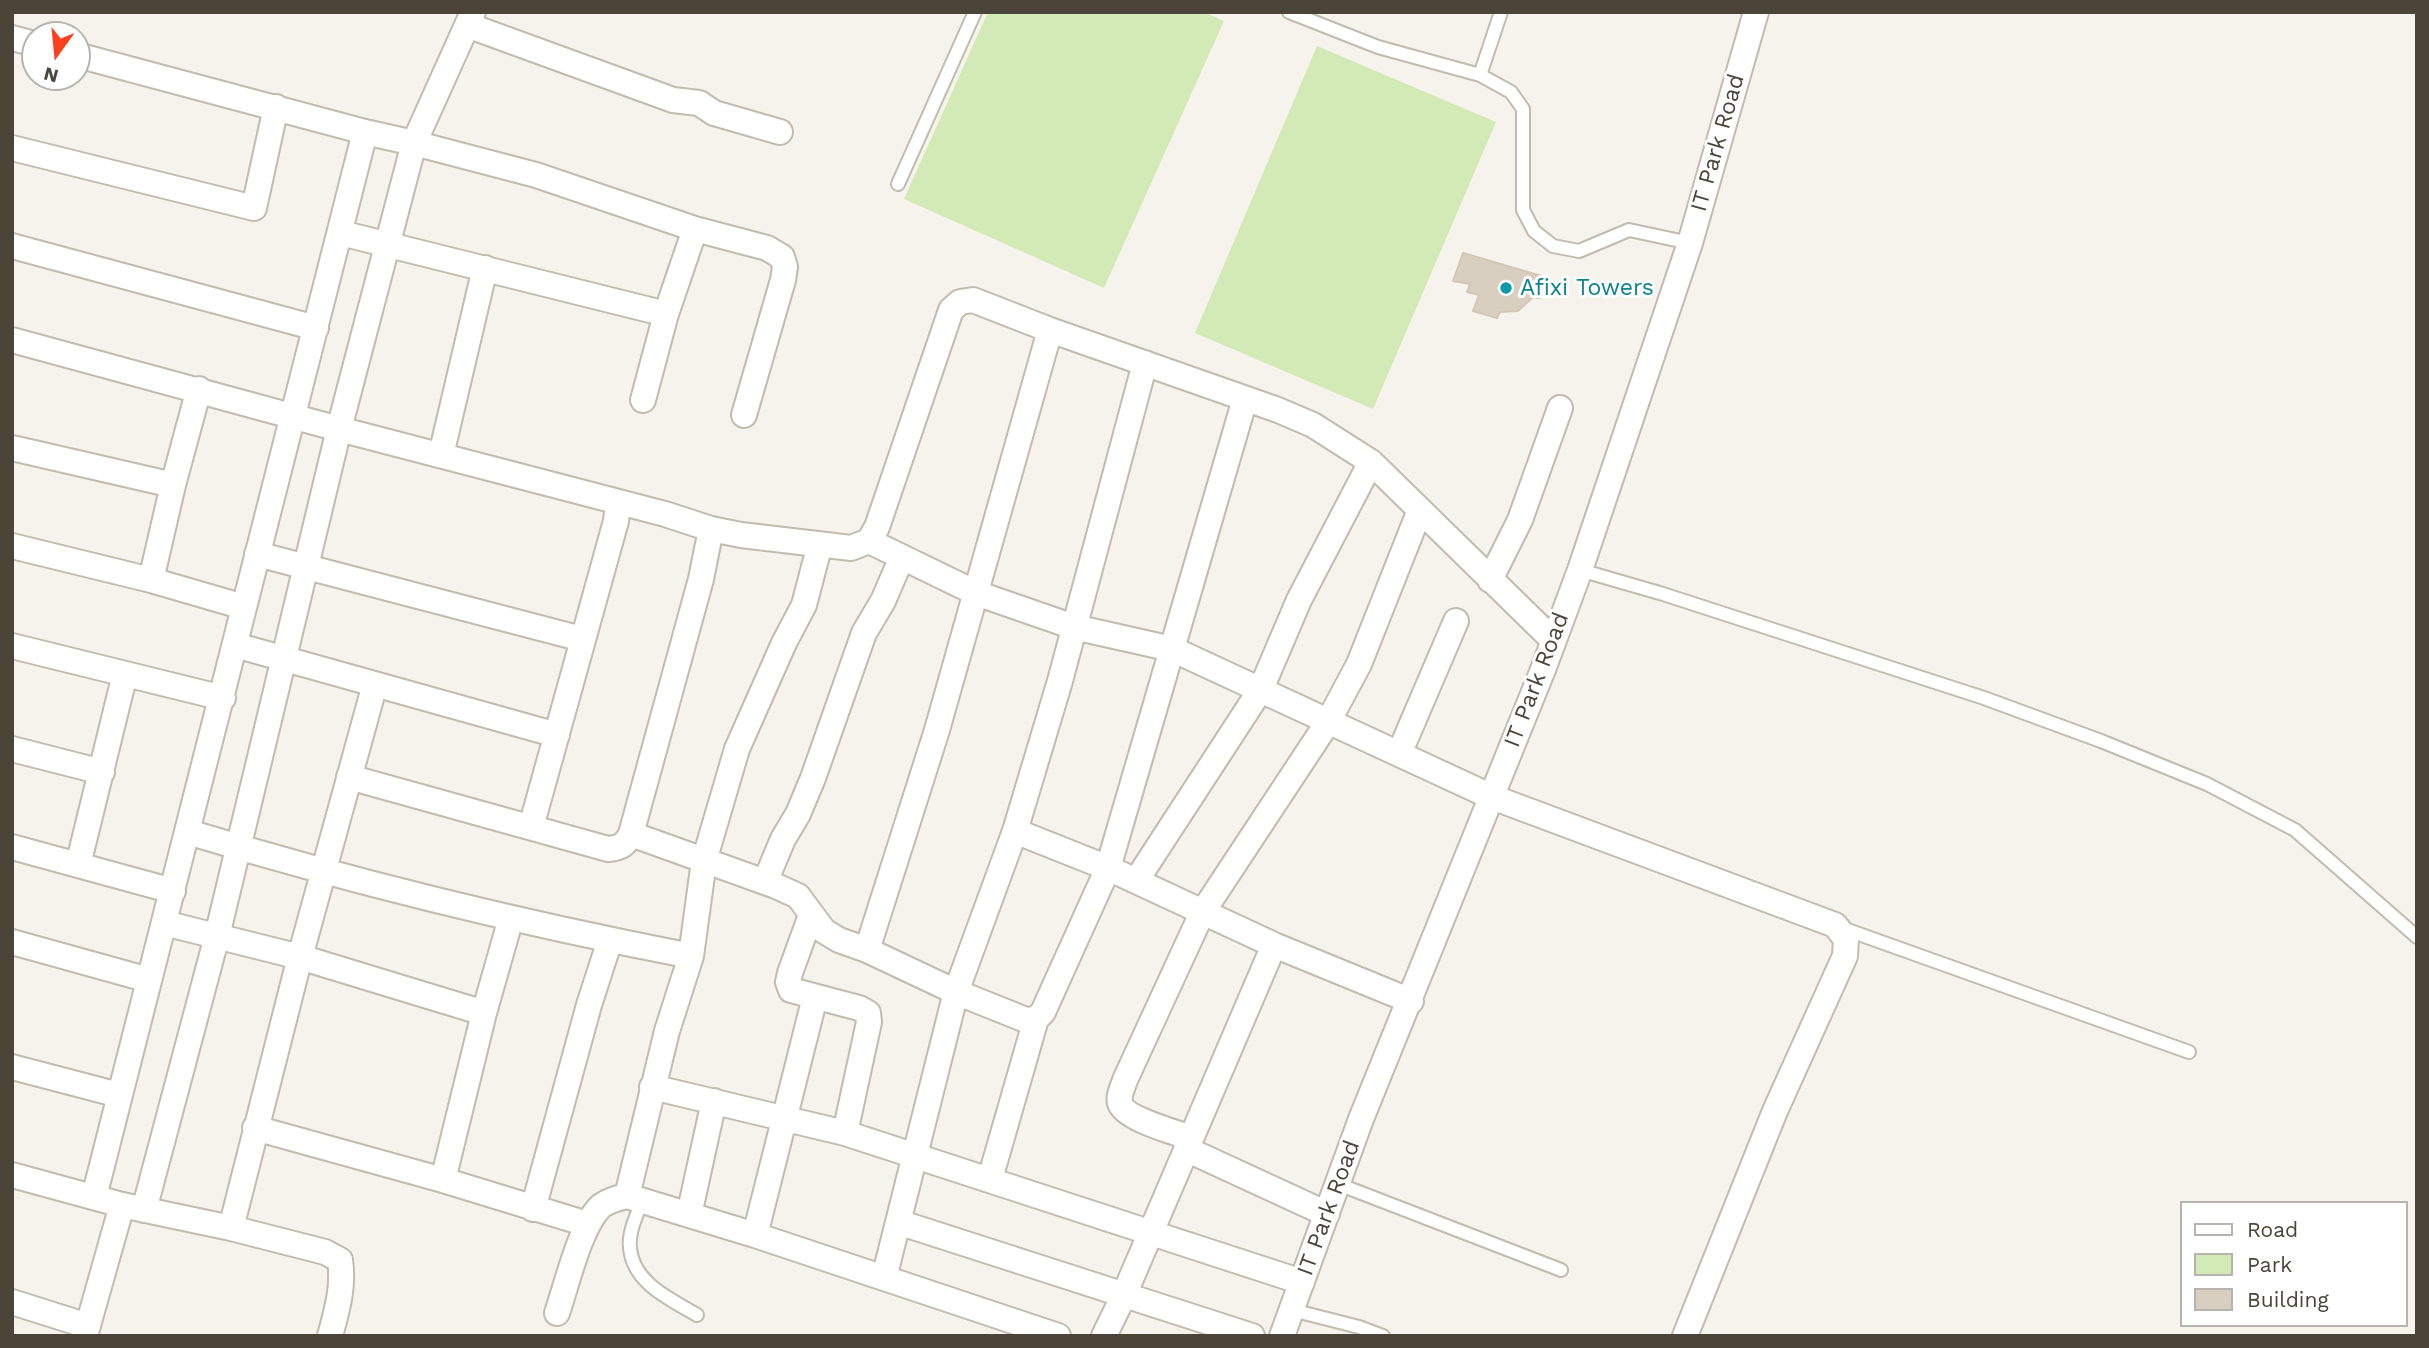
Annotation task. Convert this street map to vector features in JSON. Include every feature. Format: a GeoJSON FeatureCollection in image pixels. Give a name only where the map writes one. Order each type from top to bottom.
{"type":"FeatureCollection","features":[{"type":"Feature","properties":{"kind":"street","name":"IT Park Road"},"geometry":{"type":"LineString","coordinates":[[1282,1336],[1361,1119],[1411,1001],[1580,570],[1690,243],[1756,12]]}},
{"type":"Feature","properties":{"kind":"street"},"geometry":{"type":"LineString","coordinates":[[12,1302],[86,1331],[133,1207],[217,936],[339,429],[414,143],[470,19],[673,100],[699,103],[714,113],[780,132]]}},
{"type":"Feature","properties":{"kind":"street"},"geometry":{"type":"LineString","coordinates":[[91,59],[536,175],[695,229],[767,248],[782,257],[785,267],[744,415]]}},
{"type":"Feature","properties":{"kind":"street"},"geometry":{"type":"LineString","coordinates":[[12,148],[254,208],[276,107]]}},
{"type":"Feature","properties":{"kind":"street"},"geometry":{"type":"LineString","coordinates":[[94,1197],[365,132]]}},
{"type":"Feature","properties":{"kind":"street"},"geometry":{"type":"LineString","coordinates":[[643,400],[666,314],[695,229]]}},
{"type":"Feature","properties":{"kind":"street"},"geometry":{"type":"LineString","coordinates":[[341,233],[666,314]]}},
{"type":"Feature","properties":{"kind":"street"},"geometry":{"type":"LineString","coordinates":[[12,246],[316,328]]}},
{"type":"Feature","properties":{"kind":"street"},"geometry":{"type":"LineString","coordinates":[[441,455],[485,268]]}},
{"type":"Feature","properties":{"kind":"street"},"geometry":{"type":"LineString","coordinates":[[12,340],[711,528],[741,535],[851,548],[869,541],[877,527],[951,310],[960,302],[973,300],[1313,425],[1371,462],[1553,640]]}},
{"type":"Feature","properties":{"kind":"street"},"geometry":{"type":"LineString","coordinates":[[867,950],[937,730],[1051,330]]}},
{"type":"Feature","properties":{"kind":"street"},"geometry":{"type":"LineString","coordinates":[[884,1278],[956,992],[1015,831],[1146,363]]}},
{"type":"Feature","properties":{"kind":"street"},"geometry":{"type":"LineString","coordinates":[[151,580],[199,389]]}},
{"type":"Feature","properties":{"kind":"street"},"geometry":{"type":"LineString","coordinates":[[990,1179],[1036,1020],[1043,1012],[1108,868],[1245,399]]}},
{"type":"Feature","properties":{"kind":"street"},"geometry":{"type":"LineString","coordinates":[[1490,580],[1520,520],[1560,408]]}},
{"type":"Feature","properties":{"kind":"street"},"geometry":{"type":"LineString","coordinates":[[12,448],[173,485]]}},
{"type":"Feature","properties":{"kind":"street"},"geometry":{"type":"LineString","coordinates":[[1136,881],[1261,689],[1305,588],[1371,462]]}},
{"type":"Feature","properties":{"kind":"street"},"geometry":{"type":"LineString","coordinates":[[531,827],[616,520],[618,503]]}},
{"type":"Feature","properties":{"kind":"street"},"geometry":{"type":"LineString","coordinates":[[1327,1214],[1128,1114],[1121,1105],[1120,1096],[1202,912],[1328,722],[1359,664],[1420,510]]}},
{"type":"Feature","properties":{"kind":"street"},"geometry":{"type":"LineString","coordinates":[[349,777],[608,849],[620,848],[631,834],[701,579],[711,528]]}},
{"type":"Feature","properties":{"kind":"street"},"geometry":{"type":"LineString","coordinates":[[869,541],[976,593],[1074,627],[1171,649],[1492,797],[1835,925],[1846,939],[1845,956],[1775,1111],[1685,1336]]}},
{"type":"Feature","properties":{"kind":"street"},"geometry":{"type":"LineString","coordinates":[[634,1198],[652,1087],[691,956],[704,861],[737,749],[784,643],[804,605],[820,544]]}},
{"type":"Feature","properties":{"kind":"street"},"geometry":{"type":"LineString","coordinates":[[12,546],[151,580],[244,607]]}},
{"type":"Feature","properties":{"kind":"street"},"geometry":{"type":"LineString","coordinates":[[257,554],[582,639]]}},
{"type":"Feature","properties":{"kind":"street"},"geometry":{"type":"LineString","coordinates":[[765,882],[782,839],[798,814],[813,778],[864,633],[883,601],[902,557]]}},
{"type":"Feature","properties":{"kind":"street"},"geometry":{"type":"LineString","coordinates":[[1399,754],[1456,621]]}},
{"type":"Feature","properties":{"kind":"street"},"geometry":{"type":"LineString","coordinates":[[235,645],[557,735]]}},
{"type":"Feature","properties":{"kind":"street"},"geometry":{"type":"LineString","coordinates":[[12,646],[223,698]]}},
{"type":"Feature","properties":{"kind":"street"},"geometry":{"type":"LineString","coordinates":[[78,865],[125,674]]}},
{"type":"Feature","properties":{"kind":"street"},"geometry":{"type":"LineString","coordinates":[[231,1228],[300,957],[375,684]]}},
{"type":"Feature","properties":{"kind":"street"},"geometry":{"type":"LineString","coordinates":[[12,749],[102,772]]}},
{"type":"Feature","properties":{"kind":"street"},"geometry":{"type":"LineString","coordinates":[[1015,831],[1108,868],[1274,945],[1411,1001]]}},
{"type":"Feature","properties":{"kind":"street"},"geometry":{"type":"LineString","coordinates":[[188,832],[324,872],[511,918],[691,956]]}},
{"type":"Feature","properties":{"kind":"street"},"geometry":{"type":"LineString","coordinates":[[631,834],[797,896],[824,931],[839,940],[867,950],[956,992],[1026,1020],[1036,1020]]}},
{"type":"Feature","properties":{"kind":"street"},"geometry":{"type":"LineString","coordinates":[[12,847],[173,891]]}},
{"type":"Feature","properties":{"kind":"street"},"geometry":{"type":"LineString","coordinates":[[811,915],[788,982],[791,990],[859,1008],[868,1013],[869,1022],[845,1133]]}},
{"type":"Feature","properties":{"kind":"street"},"geometry":{"type":"LineString","coordinates":[[443,1180],[484,1013],[511,918]]}},
{"type":"Feature","properties":{"kind":"street"},"geometry":{"type":"LineString","coordinates":[[164,923],[300,957],[484,1013]]}},
{"type":"Feature","properties":{"kind":"street"},"geometry":{"type":"LineString","coordinates":[[533,1209],[589,1004],[610,940]]}},
{"type":"Feature","properties":{"kind":"street"},"geometry":{"type":"LineString","coordinates":[[12,942],[149,980]]}},
{"type":"Feature","properties":{"kind":"street"},"geometry":{"type":"LineString","coordinates":[[1104,1336],[1274,945]]}},
{"type":"Feature","properties":{"kind":"street"},"geometry":{"type":"LineString","coordinates":[[755,1235],[815,997]]}},
{"type":"Feature","properties":{"kind":"street"},"geometry":{"type":"LineString","coordinates":[[12,1067],[119,1096]]}},
{"type":"Feature","properties":{"kind":"street"},"geometry":{"type":"LineString","coordinates":[[652,1087],[845,1133],[1302,1282]]}},
{"type":"Feature","properties":{"kind":"street"},"geometry":{"type":"LineString","coordinates":[[689,1215],[714,1101]]}},
{"type":"Feature","properties":{"kind":"street"},"geometry":{"type":"LineString","coordinates":[[256,1128],[443,1180],[587,1224]]}},
{"type":"Feature","properties":{"kind":"street"},"geometry":{"type":"LineString","coordinates":[[12,1175],[133,1207],[325,1252],[340,1260],[342,1276],[340,1298],[330,1336]]}},
{"type":"Feature","properties":{"kind":"street"},"geometry":{"type":"LineString","coordinates":[[557,1313],[587,1224],[602,1206],[613,1199],[634,1198],[755,1235],[1058,1336]]}},
{"type":"Feature","properties":{"kind":"street"},"geometry":{"type":"LineString","coordinates":[[898,1222],[1252,1336]]}},
{"type":"Feature","properties":{"kind":"lane"},"geometry":{"type":"LineString","coordinates":[[898,184],[975,12]]}},
{"type":"Feature","properties":{"kind":"lane"},"geometry":{"type":"LineString","coordinates":[[1289,12],[1378,47],[1480,75],[1511,92],[1523,109],[1523,210],[1534,231],[1553,246],[1579,251],[1629,230],[1690,243]]}},
{"type":"Feature","properties":{"kind":"lane"},"geometry":{"type":"LineString","coordinates":[[1480,75],[1501,12]]}},
{"type":"Feature","properties":{"kind":"lane"},"geometry":{"type":"LineString","coordinates":[[1580,570],[1663,594],[1984,698],[2207,784],[2295,830],[2417,937]]}},
{"type":"Feature","properties":{"kind":"lane"},"geometry":{"type":"LineString","coordinates":[[1835,925],[2189,1052]]}},
{"type":"Feature","properties":{"kind":"lane"},"geometry":{"type":"LineString","coordinates":[[1338,1184],[1561,1270]]}},
{"type":"Feature","properties":{"kind":"lane"},"geometry":{"type":"LineString","coordinates":[[634,1198],[630,1248],[637,1270],[665,1296],[696,1315]]}},
{"type":"Feature","properties":{"kind":"lane"},"geometry":{"type":"LineString","coordinates":[[1292,1310],[1383,1336]]}},
{"type":"Feature","properties":{"kind":"green space"},"geometry":{"type":"Polygon","coordinates":[[[988,12],[1203,12],[1224,21],[1104,288],[904,199],[988,12]]]}},
{"type":"Feature","properties":{"kind":"green space"},"geometry":{"type":"Polygon","coordinates":[[[1317,46],[1496,122],[1373,409],[1195,333],[1317,46]]]}},
{"type":"Feature","properties":{"kind":"building","name":"Afixi Towers"},"geometry":{"type":"Polygon","coordinates":[[[1463,253],[1545,277],[1540,298],[1533,297],[1518,311],[1500,312],[1497,318],[1473,311],[1479,295],[1467,292],[1470,284],[1453,281],[1463,253]]]}},
{"type":"Feature","properties":{"kind":"place","name":"Afixi Towers"},"geometry":{"type":"Point","coordinates":[1506,288]}}]}
